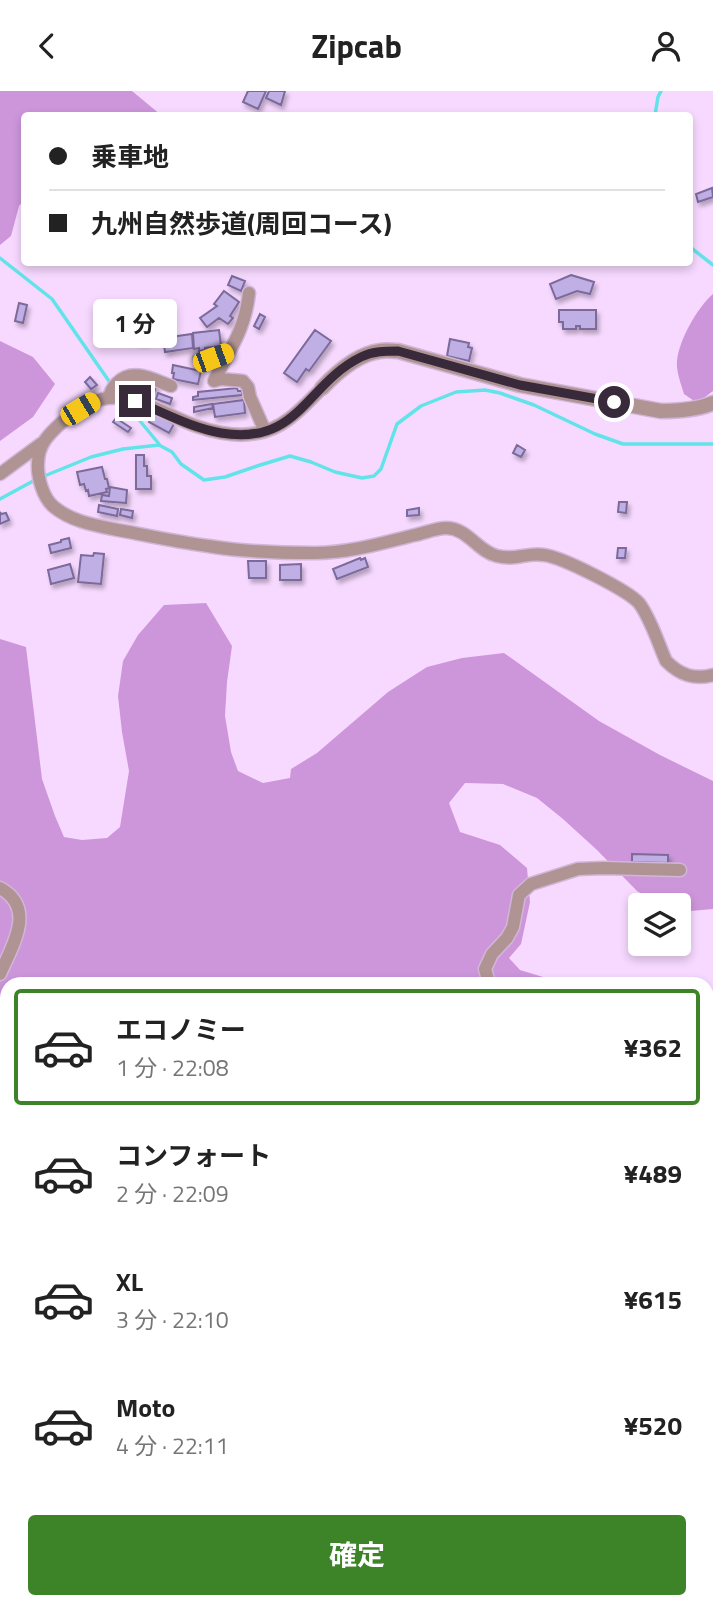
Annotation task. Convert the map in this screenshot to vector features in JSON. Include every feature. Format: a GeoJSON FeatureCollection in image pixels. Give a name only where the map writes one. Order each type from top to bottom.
{"type":"FeatureCollection","features":[{"type":"Feature","properties":{"kind":"street"},"geometry":{"type":"LineString","coordinates":[[249,293],[239,334],[214,381],[243,381],[248,387],[265,431]]}},
{"type":"Feature","properties":{"kind":"street"},"geometry":{"type":"LineString","coordinates":[[113,392],[198,427],[221,433],[257,434],[286,422],[300,411],[335,373],[362,356],[380,351],[398,351],[520,385],[661,411],[682,411],[713,403]]}},
{"type":"Feature","properties":{"kind":"street"},"geometry":{"type":"LineString","coordinates":[[0,474],[42,443],[67,418],[113,392],[123,378],[139,375],[172,386]]}},
{"type":"Feature","properties":{"kind":"street"},"geometry":{"type":"LineString","coordinates":[[42,443],[37,467],[44,494],[55,509],[73,519],[210,547],[285,553],[333,553],[365,548],[437,529],[456,529],[493,555],[510,559],[542,554],[556,557],[618,587],[630,594],[640,605],[666,661],[673,668],[691,677],[713,675]]}},
{"type":"Feature","properties":{"kind":"street"},"geometry":{"type":"LineString","coordinates":[[487,977],[485,969],[492,954],[513,927],[519,895],[531,884],[578,869],[680,870]]}},
{"type":"Feature","properties":{"kind":"street"},"geometry":{"type":"LineString","coordinates":[[0,888],[15,901],[20,915],[18,932],[0,974]]}},
{"type":"Feature","properties":{"kind":"lane"},"geometry":{"type":"LineString","coordinates":[[196,358],[213,358],[229,352]]}},
{"type":"Feature","properties":{"kind":"shaded area"},"geometry":{"type":"Polygon","coordinates":[[[0,91],[132,91],[157,112],[21,112],[21,204],[11,236],[0,245],[0,91]]]}},
{"type":"Feature","properties":{"kind":"shaded area"},"geometry":{"type":"Polygon","coordinates":[[[713,294],[713,391],[697,403],[684,394],[678,373],[678,353],[690,325],[713,294]]]}},
{"type":"Feature","properties":{"kind":"shaded area"},"geometry":{"type":"Polygon","coordinates":[[[0,341],[33,357],[55,384],[33,417],[0,441],[0,341]]]}},
{"type":"Feature","properties":{"kind":"shaded area"},"geometry":{"type":"Polygon","coordinates":[[[206,603],[232,646],[225,716],[231,752],[238,771],[263,783],[290,778],[291,769],[317,753],[388,692],[427,667],[462,658],[504,653],[599,721],[713,781],[713,909],[691,911],[691,893],[637,891],[597,850],[537,798],[503,784],[465,783],[449,803],[460,832],[500,845],[527,868],[530,902],[521,944],[509,958],[520,970],[543,977],[0,977],[0,639],[26,647],[42,779],[64,837],[82,840],[107,838],[120,827],[129,771],[118,696],[123,661],[138,635],[164,605],[206,603]]]}},
{"type":"Feature","properties":{"kind":"building"},"geometry":{"type":"Polygon","coordinates":[[[248,91],[266,91],[258,109],[243,102],[248,91]]]}},
{"type":"Feature","properties":{"kind":"building"},"geometry":{"type":"Polygon","coordinates":[[[269,91],[285,91],[281,105],[266,98],[269,91]]]}},
{"type":"Feature","properties":{"kind":"building"},"geometry":{"type":"Polygon","coordinates":[[[712,188],[713,197],[698,202],[696,194],[712,188]]]}},
{"type":"Feature","properties":{"kind":"building"},"geometry":{"type":"Polygon","coordinates":[[[571,275],[594,282],[590,294],[577,291],[556,299],[550,284],[571,275]]]}},
{"type":"Feature","properties":{"kind":"building"},"geometry":{"type":"Polygon","coordinates":[[[232,276],[245,281],[241,291],[228,285],[232,276]]]}},
{"type":"Feature","properties":{"kind":"building"},"geometry":{"type":"Polygon","coordinates":[[[224,291],[239,302],[230,316],[233,318],[228,324],[219,318],[207,327],[200,318],[217,306],[214,304],[224,291]]]}},
{"type":"Feature","properties":{"kind":"building"},"geometry":{"type":"Polygon","coordinates":[[[19,303],[27,305],[23,323],[15,321],[19,303]]]}},
{"type":"Feature","properties":{"kind":"building"},"geometry":{"type":"Polygon","coordinates":[[[559,310],[596,310],[596,329],[580,329],[580,326],[576,326],[576,329],[563,329],[563,322],[559,322],[559,310]]]}},
{"type":"Feature","properties":{"kind":"building"},"geometry":{"type":"Polygon","coordinates":[[[260,314],[265,317],[259,329],[254,326],[260,314]]]}},
{"type":"Feature","properties":{"kind":"building"},"geometry":{"type":"Polygon","coordinates":[[[136,321],[148,322],[146,342],[135,341],[136,321]]]}},
{"type":"Feature","properties":{"kind":"building"},"geometry":{"type":"Polygon","coordinates":[[[219,330],[221,346],[199,351],[199,348],[194,349],[193,333],[219,330]]]}},
{"type":"Feature","properties":{"kind":"building"},"geometry":{"type":"Polygon","coordinates":[[[315,330],[331,341],[309,371],[306,369],[297,382],[284,373],[315,330]]]}},
{"type":"Feature","properties":{"kind":"building"},"geometry":{"type":"Polygon","coordinates":[[[192,334],[193,348],[165,352],[163,338],[192,334]]]}},
{"type":"Feature","properties":{"kind":"building"},"geometry":{"type":"Polygon","coordinates":[[[450,339],[469,343],[468,347],[472,348],[469,361],[447,356],[450,339]]]}},
{"type":"Feature","properties":{"kind":"building"},"geometry":{"type":"Polygon","coordinates":[[[173,365],[201,371],[198,384],[173,379],[173,365]]]}},
{"type":"Feature","properties":{"kind":"building"},"geometry":{"type":"Polygon","coordinates":[[[90,377],[97,385],[91,389],[85,382],[90,377]]]}},
{"type":"Feature","properties":{"kind":"building"},"geometry":{"type":"Polygon","coordinates":[[[140,379],[157,384],[154,393],[137,388],[140,379]]]}},
{"type":"Feature","properties":{"kind":"building"},"geometry":{"type":"Polygon","coordinates":[[[237,388],[242,391],[242,395],[193,400],[193,397],[198,396],[198,392],[237,388]]]}},
{"type":"Feature","properties":{"kind":"building"},"geometry":{"type":"Polygon","coordinates":[[[158,393],[172,398],[170,404],[156,399],[158,393]]]}},
{"type":"Feature","properties":{"kind":"building"},"geometry":{"type":"Polygon","coordinates":[[[244,400],[245,413],[215,417],[213,404],[244,400]]]}},
{"type":"Feature","properties":{"kind":"building"},"geometry":{"type":"Polygon","coordinates":[[[212,404],[213,408],[194,412],[194,407],[212,404]]]}},
{"type":"Feature","properties":{"kind":"building"},"geometry":{"type":"Polygon","coordinates":[[[154,413],[174,424],[169,433],[149,422],[154,413]]]}},
{"type":"Feature","properties":{"kind":"building"},"geometry":{"type":"Polygon","coordinates":[[[116,418],[131,428],[128,432],[113,422],[116,418]]]}},
{"type":"Feature","properties":{"kind":"building"},"geometry":{"type":"Polygon","coordinates":[[[517,445],[525,450],[521,457],[513,453],[517,445]]]}},
{"type":"Feature","properties":{"kind":"building"},"geometry":{"type":"Polygon","coordinates":[[[136,455],[144,455],[147,476],[151,476],[151,489],[136,489],[136,455]]]}},
{"type":"Feature","properties":{"kind":"building"},"geometry":{"type":"Polygon","coordinates":[[[102,467],[109,488],[106,489],[107,492],[89,496],[84,484],[80,485],[77,472],[102,467]]]}},
{"type":"Feature","properties":{"kind":"building"},"geometry":{"type":"Polygon","coordinates":[[[110,487],[127,490],[126,503],[101,501],[102,495],[109,496],[110,487]]]}},
{"type":"Feature","properties":{"kind":"building"},"geometry":{"type":"Polygon","coordinates":[[[619,502],[627,502],[626,513],[618,512],[619,502]]]}},
{"type":"Feature","properties":{"kind":"building"},"geometry":{"type":"Polygon","coordinates":[[[99,505],[118,509],[117,516],[98,512],[99,505]]]}},
{"type":"Feature","properties":{"kind":"building"},"geometry":{"type":"Polygon","coordinates":[[[419,508],[419,515],[407,516],[407,510],[419,508]]]}},
{"type":"Feature","properties":{"kind":"building"},"geometry":{"type":"Polygon","coordinates":[[[121,509],[133,511],[132,518],[120,515],[121,509]]]}},
{"type":"Feature","properties":{"kind":"building"},"geometry":{"type":"Polygon","coordinates":[[[0,512],[6,513],[9,520],[0,524],[0,512]]]}},
{"type":"Feature","properties":{"kind":"building"},"geometry":{"type":"Polygon","coordinates":[[[69,538],[71,548],[51,553],[49,545],[69,538]]]}},
{"type":"Feature","properties":{"kind":"building"},"geometry":{"type":"Polygon","coordinates":[[[618,548],[626,548],[625,558],[617,558],[618,548]]]}},
{"type":"Feature","properties":{"kind":"building"},"geometry":{"type":"Polygon","coordinates":[[[94,553],[104,554],[101,584],[78,582],[81,555],[93,556],[94,553]]]}},
{"type":"Feature","properties":{"kind":"building"},"geometry":{"type":"Polygon","coordinates":[[[365,558],[368,567],[337,579],[333,569],[365,558]]]}},
{"type":"Feature","properties":{"kind":"building"},"geometry":{"type":"Polygon","coordinates":[[[248,561],[266,561],[266,578],[249,578],[248,561]]]}},
{"type":"Feature","properties":{"kind":"building"},"geometry":{"type":"Polygon","coordinates":[[[70,564],[74,578],[51,584],[48,570],[70,564]]]}},
{"type":"Feature","properties":{"kind":"building"},"geometry":{"type":"Polygon","coordinates":[[[301,564],[301,580],[280,580],[280,565],[301,564]]]}},
{"type":"Feature","properties":{"kind":"building"},"geometry":{"type":"Polygon","coordinates":[[[632,854],[668,855],[668,863],[632,862],[632,854]]]}},
{"type":"Feature","properties":{"kind":"waterway"},"geometry":{"type":"LineString","coordinates":[[656,112],[661,91]]}},
{"type":"Feature","properties":{"kind":"waterway"},"geometry":{"type":"LineString","coordinates":[[693,249],[713,265]]}},
{"type":"Feature","properties":{"kind":"waterway"},"geometry":{"type":"LineString","coordinates":[[0,258],[52,299],[111,384]]}},
{"type":"Feature","properties":{"kind":"waterway"},"geometry":{"type":"LineString","coordinates":[[42,477],[91,457],[123,449],[159,445],[172,452],[181,464],[204,480],[225,477],[290,456],[335,472],[362,478],[374,476],[381,469],[397,424],[421,406],[456,392],[485,390],[534,405],[623,444],[713,444]]}},
{"type":"Feature","properties":{"kind":"waterway"},"geometry":{"type":"LineString","coordinates":[[126,404],[159,444]]}},
{"type":"Feature","properties":{"kind":"waterway"},"geometry":{"type":"LineString","coordinates":[[0,499],[35,480]]}},
{"type":"Feature","properties":{"kind":"route"},"geometry":{"type":"LineString","coordinates":[[135,401],[198,427],[221,433],[257,434],[286,422],[300,411],[335,373],[362,356],[380,351],[398,351],[520,385],[614,402]]}}]}
